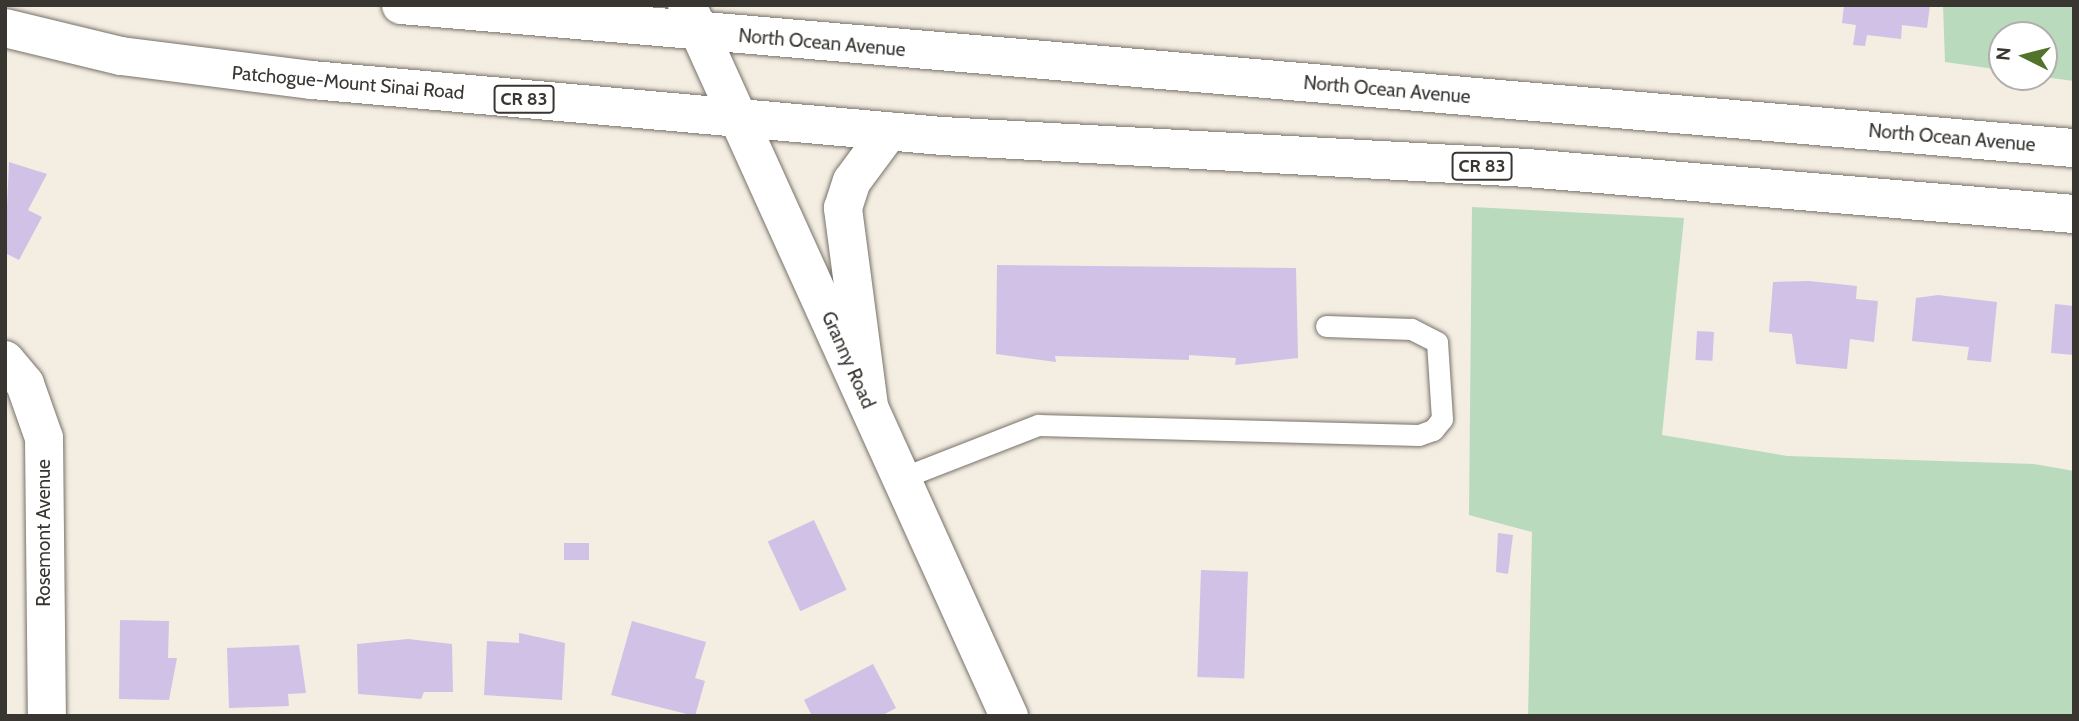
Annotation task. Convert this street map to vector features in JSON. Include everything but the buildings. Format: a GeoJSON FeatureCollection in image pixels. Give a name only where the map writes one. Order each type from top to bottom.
{"type":"FeatureCollection","features":[{"type":"Feature","properties":{"kind":"main road"},"geometry":{"type":"LineString","coordinates":[[401,5],[693,19]]}},
{"type":"Feature","properties":{"kind":"main road","name":"Granny Road"},"geometry":{"type":"LineString","coordinates":[[693,19],[1009,716]]}},
{"type":"Feature","properties":{"kind":"main road","name":"North Ocean Avenue"},"geometry":{"type":"LineString","coordinates":[[693,19],[2074,148]]}},
{"type":"Feature","properties":{"kind":"main road","name":"Patchogue-Mount Sinai Road"},"geometry":{"type":"LineString","coordinates":[[5,28],[218,71],[736,118]]}},
{"type":"Feature","properties":{"kind":"main road","name":"CR 83"},"geometry":{"type":"LineString","coordinates":[[736,118],[890,131],[1527,168],[2074,214]]}},
{"type":"Feature","properties":{"kind":"main road"},"geometry":{"type":"LineString","coordinates":[[869,406],[843,208],[852,181],[890,131]]}},
{"type":"Feature","properties":{"kind":"main road","name":"Rosemont Avenue"},"geometry":{"type":"LineString","coordinates":[[5,360],[25,384],[44,438],[47,716]]}},
{"type":"Feature","properties":{"kind":"lane"},"geometry":{"type":"LineString","coordinates":[[902,478],[1038,425],[1419,435],[1433,430],[1442,419],[1442,354],[1432,337],[1411,328],[1326,326]]}},
{"type":"Feature","properties":{"kind":"green space"},"geometry":{"type":"Polygon","coordinates":[[[1943,5],[2074,5],[2074,81],[2058,79],[2058,21],[1988,21],[1988,68],[1945,62],[1943,5]]]}},
{"type":"Feature","properties":{"kind":"green space"},"geometry":{"type":"Polygon","coordinates":[[[1472,207],[1684,218],[1662,435],[1787,456],[2034,464],[2074,471],[2074,715],[1528,716],[1532,532],[1469,515],[1472,207]]]}}]}
